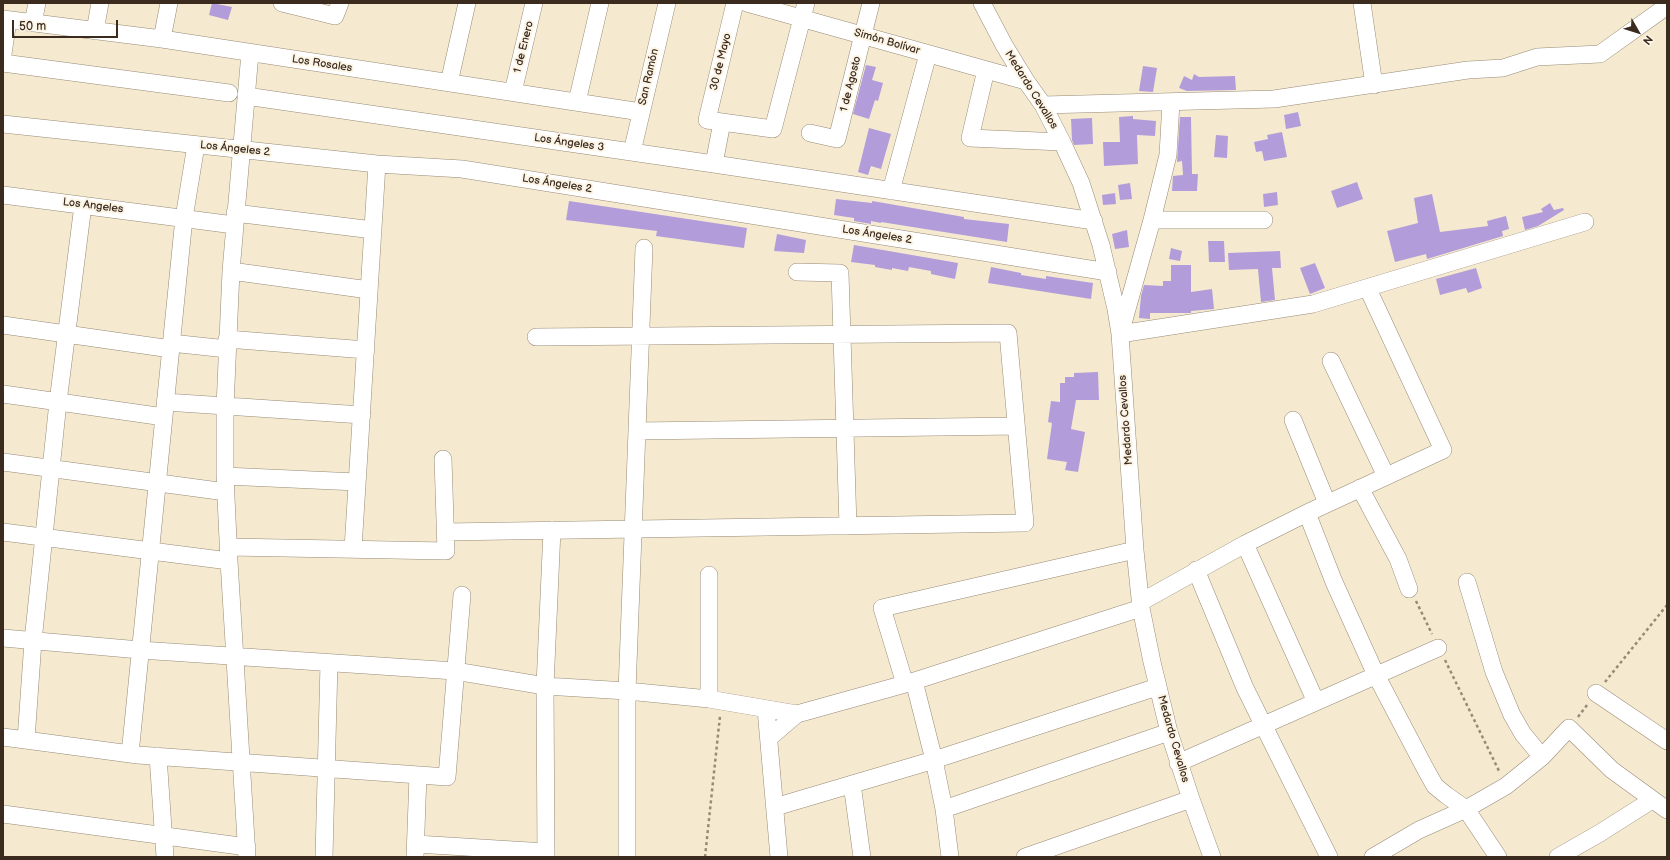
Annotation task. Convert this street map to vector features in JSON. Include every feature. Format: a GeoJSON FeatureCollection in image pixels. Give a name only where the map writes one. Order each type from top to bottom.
{"type":"FeatureCollection","features":[{"type":"Feature","properties":{"kind":"street"},"geometry":{"type":"LineString","coordinates":[[33,23],[37,3]]}},
{"type":"Feature","properties":{"kind":"street"},"geometry":{"type":"LineString","coordinates":[[95,31],[100,3]]}},
{"type":"Feature","properties":{"kind":"street"},"geometry":{"type":"LineString","coordinates":[[162,39],[169,3]]}},
{"type":"Feature","properties":{"kind":"street"},"geometry":{"type":"LineString","coordinates":[[282,3],[334,16],[340,3]]}},
{"type":"Feature","properties":{"kind":"street"},"geometry":{"type":"LineString","coordinates":[[449,83],[467,3]]}},
{"type":"Feature","properties":{"kind":"street","name":"1 de Enero"},"geometry":{"type":"LineString","coordinates":[[513,92],[534,3]]}},
{"type":"Feature","properties":{"kind":"street"},"geometry":{"type":"LineString","coordinates":[[577,102],[600,3]]}},
{"type":"Feature","properties":{"kind":"street","name":"San Ramón"},"geometry":{"type":"LineString","coordinates":[[632,152],[667,3]]}},
{"type":"Feature","properties":{"kind":"street","name":"30 de Mayo"},"geometry":{"type":"LineString","coordinates":[[714,164],[715,121],[735,3]]}},
{"type":"Feature","properties":{"kind":"street","name":"Simón Bolívar"},"geometry":{"type":"LineString","coordinates":[[747,3],[804,11],[863,36],[1026,81]]}},
{"type":"Feature","properties":{"kind":"street","name":"1 de Agosto"},"geometry":{"type":"LineString","coordinates":[[810,133],[837,139],[871,3]]}},
{"type":"Feature","properties":{"kind":"street","name":"Medardo Cevallos"},"geometry":{"type":"LineString","coordinates":[[982,3],[1004,45],[1043,105],[1062,142],[1081,183],[1094,221],[1108,272],[1120,334],[1135,550],[1141,605],[1157,687],[1169,732],[1178,763],[1212,857]]}},
{"type":"Feature","properties":{"kind":"street"},"geometry":{"type":"LineString","coordinates":[[1362,3],[1374,85]]}},
{"type":"Feature","properties":{"kind":"street"},"geometry":{"type":"LineString","coordinates":[[1043,105],[1274,99],[1468,70],[1503,68],[1537,56],[1600,54],[1667,6]]}},
{"type":"Feature","properties":{"kind":"street"},"geometry":{"type":"LineString","coordinates":[[715,121],[773,129],[804,11]]}},
{"type":"Feature","properties":{"kind":"street"},"geometry":{"type":"LineString","coordinates":[[3,54],[6,20]]}},
{"type":"Feature","properties":{"kind":"street","name":"Los Rosales"},"geometry":{"type":"LineString","coordinates":[[6,20],[162,39],[641,112]]}},
{"type":"Feature","properties":{"kind":"street"},"geometry":{"type":"LineString","coordinates":[[3,814],[164,836],[247,852],[229,554],[226,484],[226,407],[227,344],[234,219],[243,150],[250,53]]}},
{"type":"Feature","properties":{"kind":"street"},"geometry":{"type":"LineString","coordinates":[[891,191],[928,54]]}},
{"type":"Feature","properties":{"kind":"street"},"geometry":{"type":"LineString","coordinates":[[3,63],[229,93]]}},
{"type":"Feature","properties":{"kind":"street"},"geometry":{"type":"LineString","coordinates":[[986,70],[970,138],[1062,142]]}},
{"type":"Feature","properties":{"kind":"street","name":"Los Ángeles 3"},"geometry":{"type":"LineString","coordinates":[[246,96],[1094,221]]}},
{"type":"Feature","properties":{"kind":"street"},"geometry":{"type":"LineString","coordinates":[[1172,102],[1168,155],[1152,220],[1120,334],[1313,304],[1368,289],[1585,222]]}},
{"type":"Feature","properties":{"kind":"street","name":"Los Ángeles 2"},"geometry":{"type":"LineString","coordinates":[[3,124],[243,150],[376,171],[462,169],[1108,272]]}},
{"type":"Feature","properties":{"kind":"street"},"geometry":{"type":"LineString","coordinates":[[130,754],[184,218],[196,145]]}},
{"type":"Feature","properties":{"kind":"street"},"geometry":{"type":"LineString","coordinates":[[353,549],[376,171]]}},
{"type":"Feature","properties":{"kind":"street","name":"Los Angeles"},"geometry":{"type":"LineString","coordinates":[[3,195],[184,218],[234,219],[373,230]]}},
{"type":"Feature","properties":{"kind":"street"},"geometry":{"type":"LineString","coordinates":[[26,740],[33,640],[58,402],[84,205]]}},
{"type":"Feature","properties":{"kind":"street"},"geometry":{"type":"LineString","coordinates":[[1152,220],[1264,220]]}},
{"type":"Feature","properties":{"kind":"street"},"geometry":{"type":"LineString","coordinates":[[627,857],[628,691],[644,248]]}},
{"type":"Feature","properties":{"kind":"street"},"geometry":{"type":"LineString","coordinates":[[231,271],[369,290]]}},
{"type":"Feature","properties":{"kind":"street"},"geometry":{"type":"LineString","coordinates":[[798,272],[840,273],[848,526]]}},
{"type":"Feature","properties":{"kind":"street"},"geometry":{"type":"LineString","coordinates":[[3,638],[235,657],[455,671],[545,686],[628,691],[715,700],[797,714],[909,683],[1141,605],[1196,570],[1245,544],[1307,513],[1443,450],[1368,289]]}},
{"type":"Feature","properties":{"kind":"street"},"geometry":{"type":"LineString","coordinates":[[3,325],[67,335],[171,346],[227,344],[366,350]]}},
{"type":"Feature","properties":{"kind":"street"},"geometry":{"type":"LineString","coordinates":[[445,532],[1024,523],[1008,333],[536,337]]}},
{"type":"Feature","properties":{"kind":"street"},"geometry":{"type":"LineString","coordinates":[[1331,361],[1386,476]]}},
{"type":"Feature","properties":{"kind":"street"},"geometry":{"type":"LineString","coordinates":[[3,394],[58,402],[164,410],[226,407],[362,415]]}},
{"type":"Feature","properties":{"kind":"street"},"geometry":{"type":"LineString","coordinates":[[1293,420],[1327,504]]}},
{"type":"Feature","properties":{"kind":"street"},"geometry":{"type":"LineString","coordinates":[[637,431],[1016,426]]}},
{"type":"Feature","properties":{"kind":"street"},"geometry":{"type":"LineString","coordinates":[[3,532],[150,551],[229,554],[353,549],[446,551],[443,459]]}},
{"type":"Feature","properties":{"kind":"street"},"geometry":{"type":"LineString","coordinates":[[3,462],[157,482],[226,484],[357,482]]}},
{"type":"Feature","properties":{"kind":"street"},"geometry":{"type":"LineString","coordinates":[[1360,488],[1398,559],[1410,589]]}},
{"type":"Feature","properties":{"kind":"street"},"geometry":{"type":"LineString","coordinates":[[1307,513],[1334,582],[1376,675],[1435,786],[1466,809],[1498,857]]}},
{"type":"Feature","properties":{"kind":"street"},"geometry":{"type":"LineString","coordinates":[[418,774],[415,851],[546,854],[545,686],[552,530]]}},
{"type":"Feature","properties":{"kind":"street"},"geometry":{"type":"LineString","coordinates":[[1245,544],[1316,702]]}},
{"type":"Feature","properties":{"kind":"street"},"geometry":{"type":"LineString","coordinates":[[950,857],[944,810],[934,760],[909,683],[882,608],[1135,550]]}},
{"type":"Feature","properties":{"kind":"street"},"geometry":{"type":"LineString","coordinates":[[1196,570],[1245,688],[1329,857]]}},
{"type":"Feature","properties":{"kind":"street"},"geometry":{"type":"LineString","coordinates":[[708,575],[715,700]]}},
{"type":"Feature","properties":{"kind":"street"},"geometry":{"type":"LineString","coordinates":[[1468,582],[1494,672],[1512,715],[1523,734],[1542,757]]}},
{"type":"Feature","properties":{"kind":"street"},"geometry":{"type":"LineString","coordinates":[[3,737],[130,754],[446,777],[462,595]]}},
{"type":"Feature","properties":{"kind":"street"},"geometry":{"type":"LineString","coordinates":[[1178,763],[1438,648]]}},
{"type":"Feature","properties":{"kind":"street"},"geometry":{"type":"LineString","coordinates":[[324,857],[329,663]]}},
{"type":"Feature","properties":{"kind":"street"},"geometry":{"type":"LineString","coordinates":[[776,807],[934,760],[1157,687]]}},
{"type":"Feature","properties":{"kind":"street"},"geometry":{"type":"LineString","coordinates":[[1596,693],[1667,741]]}},
{"type":"Feature","properties":{"kind":"street"},"geometry":{"type":"LineString","coordinates":[[766,709],[776,807],[779,857]]}},
{"type":"Feature","properties":{"kind":"street"},"geometry":{"type":"LineString","coordinates":[[769,738],[797,714]]}},
{"type":"Feature","properties":{"kind":"street"},"geometry":{"type":"LineString","coordinates":[[1373,857],[1419,830],[1466,809],[1506,786],[1542,757],[1569,728],[1612,770],[1667,810]]}},
{"type":"Feature","properties":{"kind":"street"},"geometry":{"type":"LineString","coordinates":[[944,810],[1169,732]]}},
{"type":"Feature","properties":{"kind":"street"},"geometry":{"type":"LineString","coordinates":[[158,756],[165,857]]}},
{"type":"Feature","properties":{"kind":"street"},"geometry":{"type":"LineString","coordinates":[[852,784],[862,857]]}},
{"type":"Feature","properties":{"kind":"street"},"geometry":{"type":"LineString","coordinates":[[1025,857],[1191,799]]}},
{"type":"Feature","properties":{"kind":"street"},"geometry":{"type":"LineString","coordinates":[[1558,857],[1600,833],[1652,800]]}},
{"type":"Feature","properties":{"kind":"path"},"geometry":{"type":"LineString","coordinates":[[1410,589],[1506,786]]}},
{"type":"Feature","properties":{"kind":"path"},"geometry":{"type":"LineString","coordinates":[[1579,716],[1667,605]]}},
{"type":"Feature","properties":{"kind":"path"},"geometry":{"type":"LineString","coordinates":[[705,857],[715,700]]}},
{"type":"Feature","properties":{"kind":"building"},"geometry":{"type":"Polygon","coordinates":[[[212,3],[232,7],[228,20],[209,15],[212,3]]]}},
{"type":"Feature","properties":{"kind":"building"},"geometry":{"type":"Polygon","coordinates":[[[866,65],[876,67],[872,80],[883,83],[878,101],[875,100],[869,119],[853,114],[866,65]]]}},
{"type":"Feature","properties":{"kind":"building"},"geometry":{"type":"Polygon","coordinates":[[[1143,66],[1157,68],[1153,92],[1139,91],[1143,66]]]}},
{"type":"Feature","properties":{"kind":"building"},"geometry":{"type":"Polygon","coordinates":[[[1194,74],[1199,77],[1235,76],[1236,90],[1187,91],[1179,88],[1184,76],[1192,80],[1194,74]]]}},
{"type":"Feature","properties":{"kind":"building"},"geometry":{"type":"Polygon","coordinates":[[[1298,112],[1301,126],[1286,129],[1284,115],[1298,112]]]}},
{"type":"Feature","properties":{"kind":"building"},"geometry":{"type":"Polygon","coordinates":[[[1133,116],[1133,119],[1156,121],[1155,136],[1137,135],[1138,164],[1104,166],[1103,142],[1120,142],[1119,117],[1133,116]]]}},
{"type":"Feature","properties":{"kind":"building"},"geometry":{"type":"Polygon","coordinates":[[[1180,117],[1191,117],[1192,174],[1198,174],[1197,191],[1172,191],[1173,176],[1183,175],[1182,161],[1177,162],[1180,117]]]}},
{"type":"Feature","properties":{"kind":"building"},"geometry":{"type":"Polygon","coordinates":[[[1092,118],[1093,144],[1074,145],[1072,140],[1071,119],[1092,118]]]}},
{"type":"Feature","properties":{"kind":"building"},"geometry":{"type":"Polygon","coordinates":[[[869,128],[891,134],[881,169],[871,166],[868,175],[858,172],[869,128]]]}},
{"type":"Feature","properties":{"kind":"building"},"geometry":{"type":"Polygon","coordinates":[[[1282,132],[1287,157],[1264,161],[1262,151],[1256,152],[1254,142],[1268,139],[1267,135],[1282,132]]]}},
{"type":"Feature","properties":{"kind":"building"},"geometry":{"type":"Polygon","coordinates":[[[1216,135],[1228,136],[1227,158],[1214,157],[1216,135]]]}},
{"type":"Feature","properties":{"kind":"building"},"geometry":{"type":"Polygon","coordinates":[[[1357,182],[1363,199],[1337,208],[1331,191],[1357,182]]]}},
{"type":"Feature","properties":{"kind":"building"},"geometry":{"type":"Polygon","coordinates":[[[1130,183],[1132,199],[1120,200],[1118,185],[1130,183]]]}},
{"type":"Feature","properties":{"kind":"building"},"geometry":{"type":"Polygon","coordinates":[[[1277,192],[1278,205],[1264,207],[1263,194],[1277,192]]]}},
{"type":"Feature","properties":{"kind":"building"},"geometry":{"type":"Polygon","coordinates":[[[1115,193],[1116,204],[1103,205],[1102,195],[1115,193]]]}},
{"type":"Feature","properties":{"kind":"building"},"geometry":{"type":"Polygon","coordinates":[[[1432,194],[1440,232],[1488,226],[1487,221],[1506,216],[1509,229],[1502,231],[1503,236],[1427,259],[1426,254],[1395,262],[1387,231],[1418,223],[1414,198],[1432,194]]]}},
{"type":"Feature","properties":{"kind":"building"},"geometry":{"type":"Polygon","coordinates":[[[836,199],[872,203],[872,201],[964,217],[964,219],[1009,224],[1007,242],[881,222],[871,221],[871,224],[854,221],[854,218],[834,215],[836,199]]]}},
{"type":"Feature","properties":{"kind":"building"},"geometry":{"type":"Polygon","coordinates":[[[569,201],[747,228],[744,248],[656,236],[657,231],[566,220],[569,201]]]}},
{"type":"Feature","properties":{"kind":"building"},"geometry":{"type":"Polygon","coordinates":[[[1550,203],[1554,210],[1563,208],[1564,210],[1538,226],[1525,230],[1522,217],[1543,212],[1541,209],[1550,203]]]}},
{"type":"Feature","properties":{"kind":"building"},"geometry":{"type":"Polygon","coordinates":[[[1127,230],[1129,247],[1115,249],[1112,234],[1127,230]]]}},
{"type":"Feature","properties":{"kind":"building"},"geometry":{"type":"Polygon","coordinates":[[[777,234],[806,240],[804,253],[774,251],[777,234]]]}},
{"type":"Feature","properties":{"kind":"building"},"geometry":{"type":"Polygon","coordinates":[[[1208,241],[1224,241],[1225,262],[1209,262],[1208,241]]]}},
{"type":"Feature","properties":{"kind":"building"},"geometry":{"type":"Polygon","coordinates":[[[854,245],[958,263],[955,279],[931,274],[931,271],[909,267],[908,271],[892,268],[892,270],[875,267],[875,265],[851,262],[854,245]]]}},
{"type":"Feature","properties":{"kind":"building"},"geometry":{"type":"Polygon","coordinates":[[[1171,248],[1182,251],[1180,261],[1169,259],[1171,248]]]}},
{"type":"Feature","properties":{"kind":"building"},"geometry":{"type":"Polygon","coordinates":[[[1280,251],[1281,268],[1272,268],[1275,300],[1261,302],[1258,269],[1229,270],[1228,253],[1280,251]]]}},
{"type":"Feature","properties":{"kind":"building"},"geometry":{"type":"Polygon","coordinates":[[[1315,263],[1325,288],[1310,294],[1300,268],[1315,263]]]}},
{"type":"Feature","properties":{"kind":"building"},"geometry":{"type":"Polygon","coordinates":[[[1171,265],[1191,265],[1191,292],[1212,289],[1214,309],[1191,311],[1191,313],[1150,313],[1150,319],[1139,318],[1141,296],[1144,285],[1163,286],[1163,281],[1171,281],[1171,265]]]}},
{"type":"Feature","properties":{"kind":"building"},"geometry":{"type":"Polygon","coordinates":[[[991,267],[1021,273],[1021,275],[1046,279],[1046,276],[1093,283],[1091,299],[988,283],[991,267]]]}},
{"type":"Feature","properties":{"kind":"building"},"geometry":{"type":"Polygon","coordinates":[[[1476,268],[1482,288],[1468,293],[1466,288],[1440,295],[1436,279],[1476,268]]]}},
{"type":"Feature","properties":{"kind":"building"},"geometry":{"type":"Polygon","coordinates":[[[1098,372],[1099,400],[1076,400],[1071,429],[1085,432],[1078,472],[1065,470],[1067,462],[1047,459],[1052,423],[1048,422],[1051,401],[1060,402],[1060,383],[1065,383],[1065,377],[1074,377],[1074,373],[1098,372]]]}}]}
